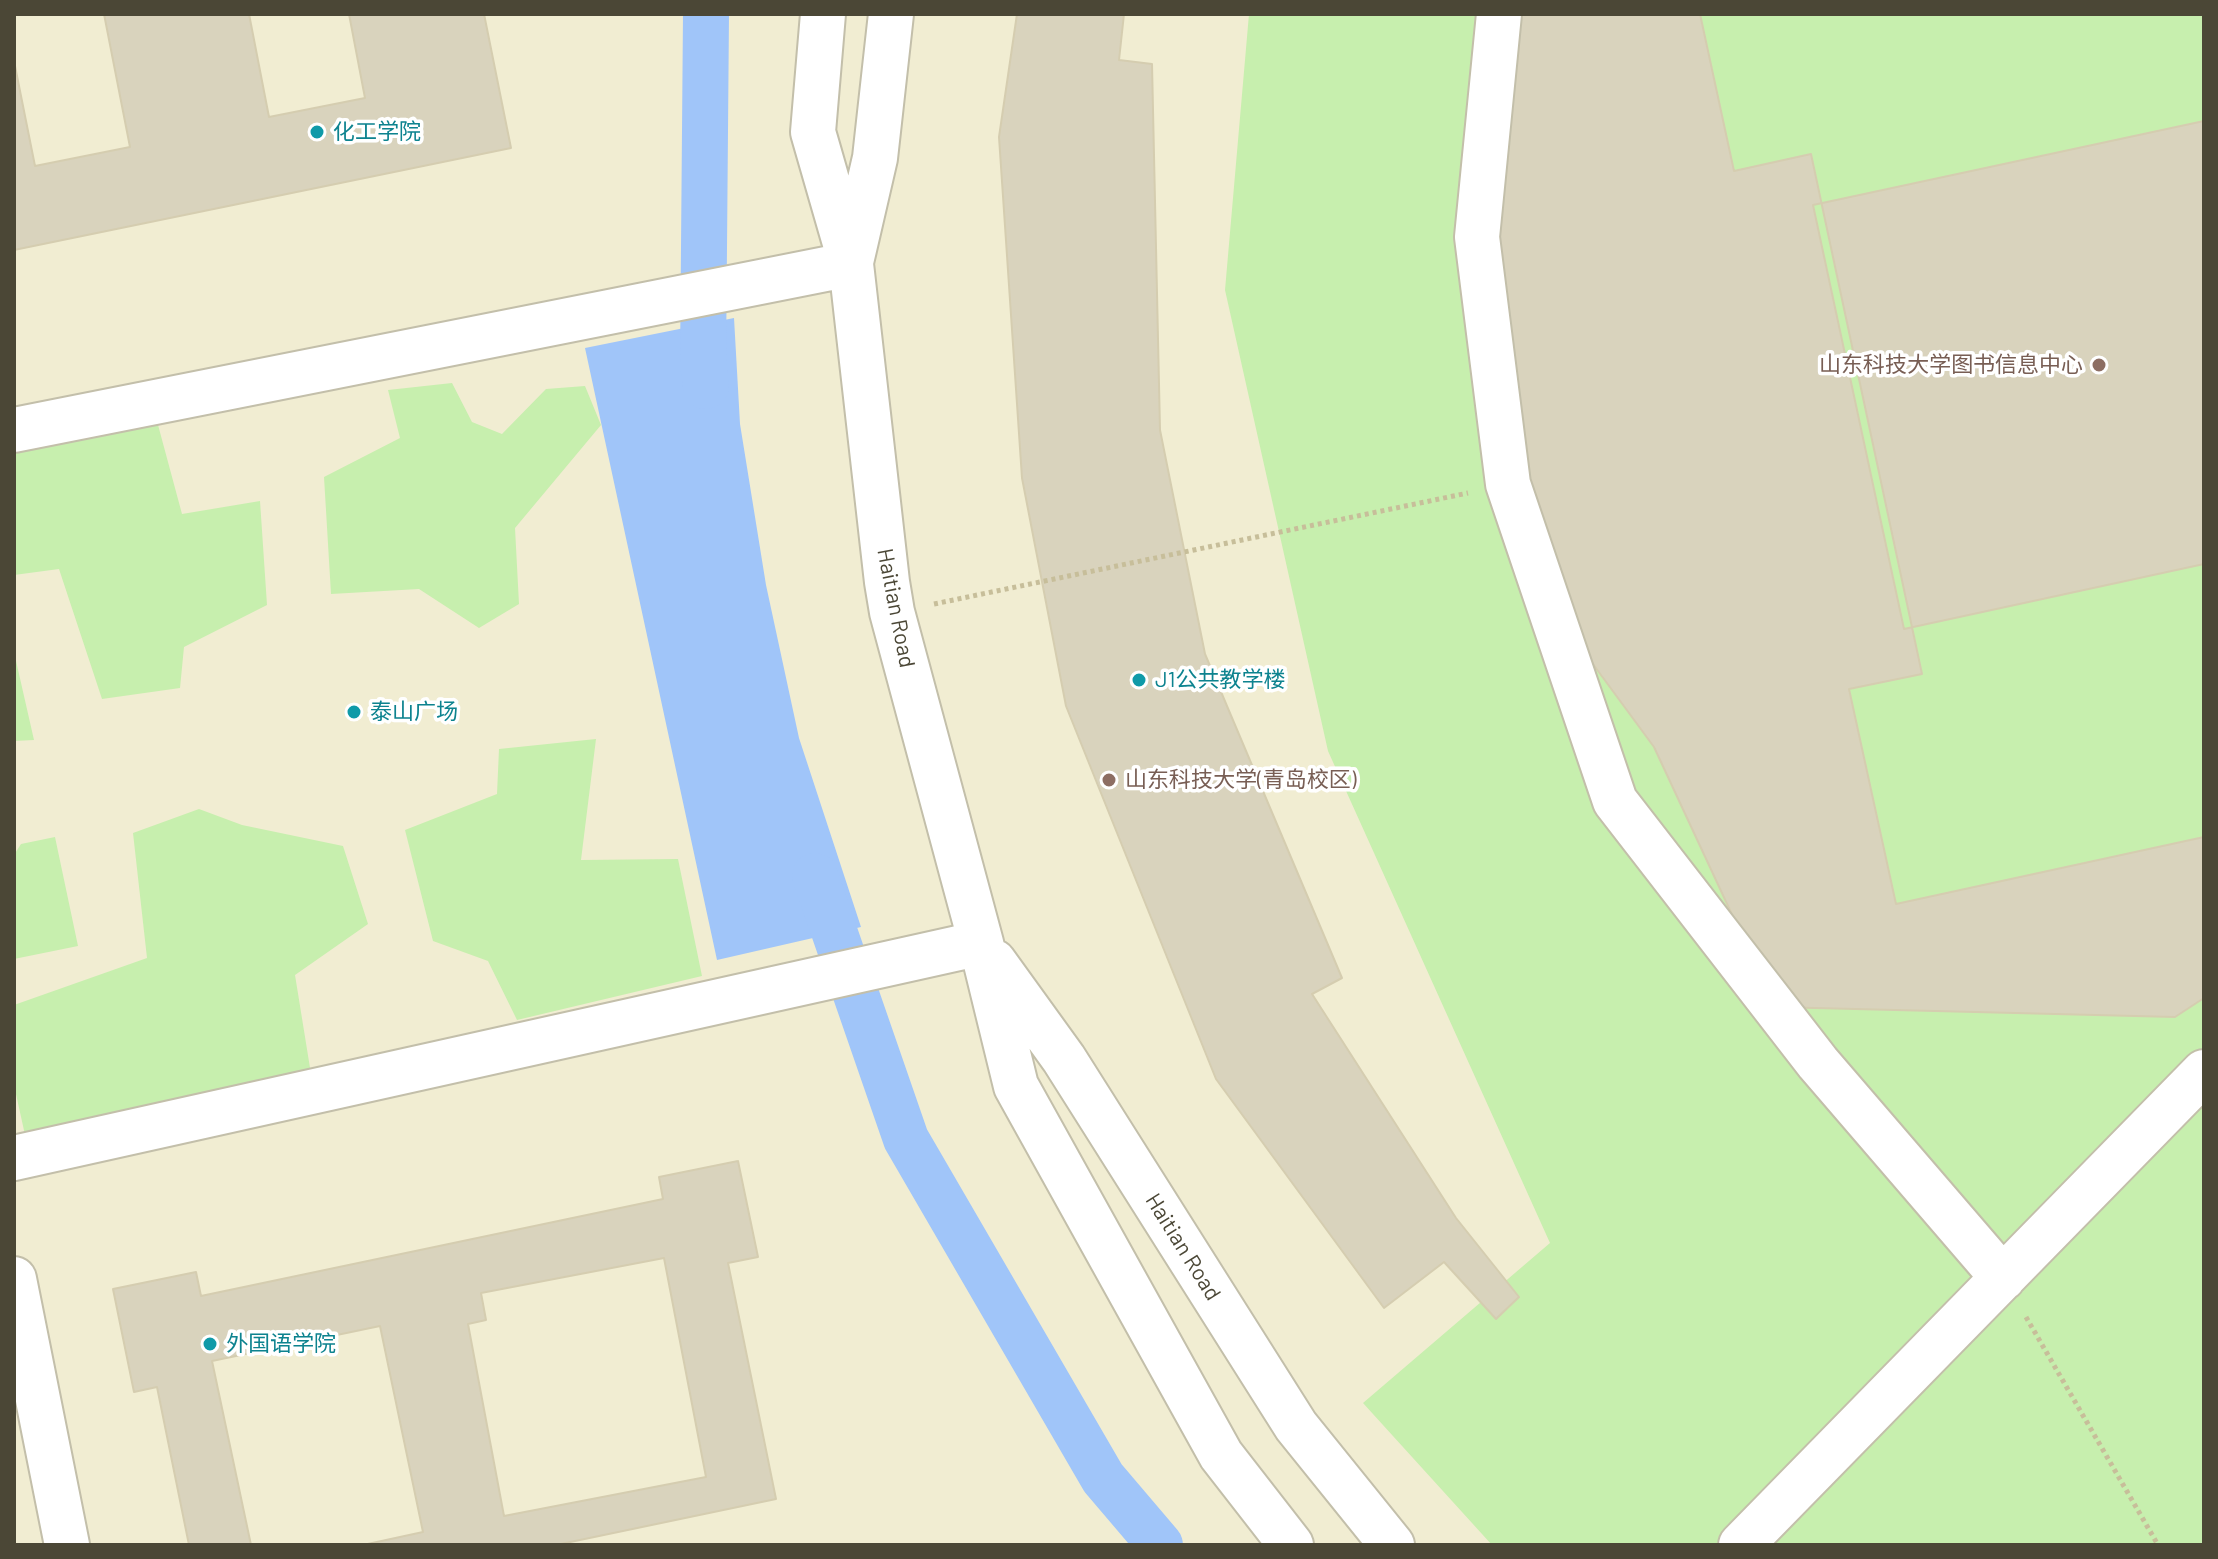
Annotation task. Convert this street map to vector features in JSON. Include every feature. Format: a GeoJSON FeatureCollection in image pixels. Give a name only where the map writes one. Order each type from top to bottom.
{"type":"FeatureCollection","features":[{"type":"Feature","properties":{"kind":"lane","name":"Haitian Road"},"geometry":{"type":"LineString","coordinates":[[823,14],[813,132],[851,264],[892,612],[1016,1086],[1221,1455],[1291,1545]]}},
{"type":"Feature","properties":{"kind":"lane","name":"Haitian Road"},"geometry":{"type":"LineString","coordinates":[[851,264],[875,158],[891,14]]}},
{"type":"Feature","properties":{"kind":"lane"},"geometry":{"type":"LineString","coordinates":[[1499,14],[1477,237],[1508,484],[1615,801],[1818,1063],[2003,1278]]}},
{"type":"Feature","properties":{"kind":"lane"},"geometry":{"type":"LineString","coordinates":[[14,430],[851,264]]}},
{"type":"Feature","properties":{"kind":"lane","name":"Haitian Road"},"geometry":{"type":"LineString","coordinates":[[981,943],[1064,1059],[1296,1426],[1392,1545]]}},
{"type":"Feature","properties":{"kind":"lane"},"geometry":{"type":"LineString","coordinates":[[14,1158],[981,943]]}},
{"type":"Feature","properties":{"kind":"lane"},"geometry":{"type":"LineString","coordinates":[[1741,1545],[2204,1072]]}},
{"type":"Feature","properties":{"kind":"lane"},"geometry":{"type":"LineString","coordinates":[[14,1279],[67,1545]]}},
{"type":"Feature","properties":{"kind":"path"},"geometry":{"type":"LineString","coordinates":[[892,612],[1508,484]]}},
{"type":"Feature","properties":{"kind":"path"},"geometry":{"type":"LineString","coordinates":[[2003,1278],[2158,1545]]}},
{"type":"Feature","properties":{"kind":"shaded area","name":"山东科技大学(青岛校区)"},"geometry":{"type":"Polygon","coordinates":[[[14,14],[2204,14],[2204,1545],[14,1545],[14,14]]]}},
{"type":"Feature","properties":{"kind":"green space"},"geometry":{"type":"Polygon","coordinates":[[[1249,14],[2204,14],[2204,1545],[1492,1545],[1363,1403],[1550,1243],[1328,751],[1225,290],[1249,14]]]}},
{"type":"Feature","properties":{"kind":"green space"},"geometry":{"type":"Polygon","coordinates":[[[452,383],[472,422],[502,434],[546,389],[585,386],[601,425],[515,528],[519,604],[479,628],[419,589],[331,594],[324,477],[400,438],[388,390],[452,383]]]}},
{"type":"Feature","properties":{"kind":"green space"},"geometry":{"type":"Polygon","coordinates":[[[154,410],[182,514],[260,501],[267,605],[184,647],[180,688],[102,699],[59,569],[14,575],[14,438],[154,410]]]}},
{"type":"Feature","properties":{"kind":"green space"},"geometry":{"type":"Polygon","coordinates":[[[14,652],[34,740],[14,741],[14,652]]]}},
{"type":"Feature","properties":{"kind":"green space"},"geometry":{"type":"Polygon","coordinates":[[[596,739],[581,860],[678,859],[702,976],[517,1020],[488,961],[433,941],[405,830],[497,794],[499,749],[596,739]]]}},
{"type":"Feature","properties":{"kind":"green space"},"geometry":{"type":"Polygon","coordinates":[[[199,809],[242,825],[343,846],[368,924],[295,975],[311,1074],[27,1144],[14,1085],[14,1005],[147,958],[133,833],[199,809]]]}},
{"type":"Feature","properties":{"kind":"green space"},"geometry":{"type":"Polygon","coordinates":[[[55,837],[78,946],[14,959],[14,855],[21,844],[55,837]]]}},
{"type":"Feature","properties":{"kind":"water"},"geometry":{"type":"Polygon","coordinates":[[[734,318],[740,424],[766,585],[799,738],[861,927],[717,960],[585,348],[734,318]]]}},
{"type":"Feature","properties":{"kind":"building","name":"化工学院"},"geometry":{"type":"Polygon","coordinates":[[[104,14],[249,14],[269,117],[365,98],[349,14],[484,14],[511,148],[14,250],[14,61],[35,166],[130,147],[104,14]]]}},
{"type":"Feature","properties":{"kind":"building","name":"J1公共教学楼"},"geometry":{"type":"Polygon","coordinates":[[[1017,14],[1124,14],[1119,60],[1152,64],[1160,430],[1205,654],[1342,978],[1312,994],[1456,1218],[1519,1297],[1496,1319],[1444,1262],[1384,1308],[1216,1079],[1066,706],[1022,478],[999,137],[1017,14]]]}},
{"type":"Feature","properties":{"kind":"building"},"geometry":{"type":"Polygon","coordinates":[[[1507,14],[2204,14],[2204,998],[2175,1017],[1775,1007],[1654,747],[1548,603],[1490,339],[1507,14]]]}},
{"type":"Feature","properties":{"kind":"building"},"geometry":{"type":"Polygon","coordinates":[[[1700,14],[2204,14],[2204,837],[1896,904],[1849,689],[1922,674],[1811,154],[1734,171],[1700,14]]]}},
{"type":"Feature","properties":{"kind":"building"},"geometry":{"type":"Polygon","coordinates":[[[2204,121],[2204,564],[1904,629],[1813,205],[2204,121]]]}},
{"type":"Feature","properties":{"kind":"building","name":"外国语学院"},"geometry":{"type":"Polygon","coordinates":[[[738,1161],[758,1257],[728,1263],[776,1499],[556,1545],[363,1545],[423,1532],[380,1326],[212,1361],[251,1545],[189,1545],[157,1387],[134,1392],[113,1289],[196,1272],[201,1296],[663,1199],[659,1177],[738,1161]],[[664,1258],[481,1293],[486,1320],[468,1324],[504,1516],[706,1477],[664,1258]]]}},
{"type":"Feature","properties":{"kind":"waterway"},"geometry":{"type":"LineString","coordinates":[[706,14],[703,364],[706,386]]}},
{"type":"Feature","properties":{"kind":"waterway"},"geometry":{"type":"LineString","coordinates":[[815,876],[906,1139],[1103,1478],[1160,1545]]}},
{"type":"Feature","properties":{"kind":"place","name":"化工学院"},"geometry":{"type":"Point","coordinates":[317,132]}},
{"type":"Feature","properties":{"kind":"place","name":"山东科技大学图书信息中心"},"geometry":{"type":"Point","coordinates":[2099,365]}},
{"type":"Feature","properties":{"kind":"place","name":"J1公共教学楼"},"geometry":{"type":"Point","coordinates":[1139,680]}},
{"type":"Feature","properties":{"kind":"place","name":"泰山广场"},"geometry":{"type":"Point","coordinates":[354,712]}},
{"type":"Feature","properties":{"kind":"place","name":"山东科技大学(青岛校区)"},"geometry":{"type":"Point","coordinates":[1109,780]}},
{"type":"Feature","properties":{"kind":"place","name":"外国语学院"},"geometry":{"type":"Point","coordinates":[210,1344]}}]}
